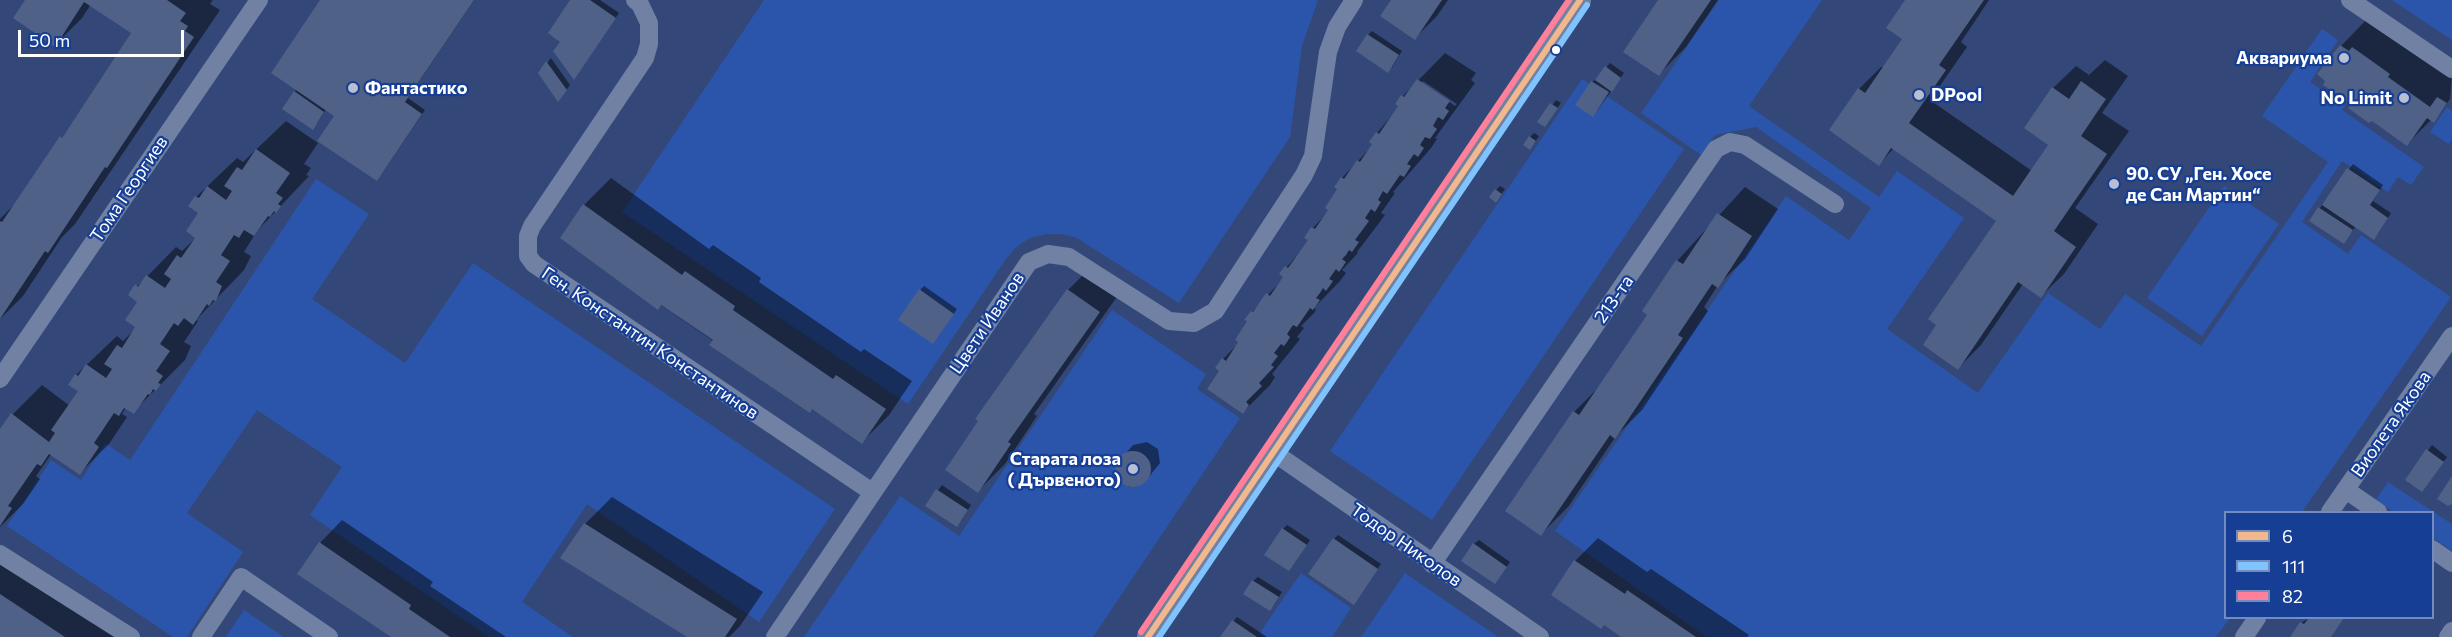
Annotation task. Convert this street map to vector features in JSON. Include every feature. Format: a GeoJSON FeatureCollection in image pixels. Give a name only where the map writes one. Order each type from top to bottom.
{"type":"FeatureCollection","features":[{"type":"Feature","properties":{"kind":"street","name":"Тома Георгиев"},"geometry":{"type":"LineString","coordinates":[[0,380],[259,0]]}},
{"type":"Feature","properties":{"kind":"street","name":"Ген. Константин Константинов"},"geometry":{"type":"LineString","coordinates":[[635,0],[640,4],[649,23],[649,44],[645,58],[532,226],[528,236],[528,256],[534,264],[872,492]]}},
{"type":"Feature","properties":{"kind":"street","name":"Цвети Иванов"},"geometry":{"type":"LineString","coordinates":[[775,637],[1022,271],[1038,257],[1059,254],[1069,257],[1169,321],[1194,323],[1215,310],[1304,175],[1312,156],[1328,52],[1336,27],[1354,0]]}},
{"type":"Feature","properties":{"kind":"street"},"geometry":{"type":"LineString","coordinates":[[1148,637],[1580,0]]}},
{"type":"Feature","properties":{"kind":"street"},"geometry":{"type":"LineString","coordinates":[[2350,0],[2452,69]]}},
{"type":"Feature","properties":{"kind":"street","name":"213-та"},"geometry":{"type":"LineString","coordinates":[[1432,564],[1716,149],[1730,142],[1745,145],[1835,204]]}},
{"type":"Feature","properties":{"kind":"street","name":"Виолета Якова"},"geometry":{"type":"LineString","coordinates":[[2331,511],[2452,336]]}},
{"type":"Feature","properties":{"kind":"street","name":"Тодор Николов"},"geometry":{"type":"LineString","coordinates":[[1273,452],[1540,637]]}},
{"type":"Feature","properties":{"kind":"street"},"geometry":{"type":"LineString","coordinates":[[2346,490],[2375,511]]}},
{"type":"Feature","properties":{"kind":"street"},"geometry":{"type":"LineString","coordinates":[[2434,550],[2452,563]]}},
{"type":"Feature","properties":{"kind":"street"},"geometry":{"type":"LineString","coordinates":[[0,554],[131,637]]}},
{"type":"Feature","properties":{"kind":"street"},"geometry":{"type":"LineString","coordinates":[[201,637],[241,577],[329,637]]}},
{"type":"Feature","properties":{"kind":"street"},"geometry":{"type":"LineString","coordinates":[[2244,637],[2256,619]]}},
{"type":"Feature","properties":{"kind":"street"},"geometry":{"type":"LineString","coordinates":[[2448,637],[2452,632]]}},
{"type":"Feature","properties":{"kind":"shaded area"},"geometry":{"type":"Polygon","coordinates":[[[764,0],[1318,0],[1302,46],[1290,137],[1179,303],[1077,238],[1062,234],[1046,234],[1030,238],[1016,247],[1006,259],[908,404],[622,212],[764,0]]]}},
{"type":"Feature","properties":{"kind":"shaded area"},"geometry":{"type":"Polygon","coordinates":[[[1719,0],[1822,0],[1749,106],[1879,197],[1897,171],[1964,218],[1887,329],[1978,393],[2048,293],[2100,329],[2125,294],[2201,346],[2328,162],[2262,116],[2322,29],[2338,40],[2310,82],[2345,106],[2342,110],[2424,167],[2411,185],[2398,177],[2388,192],[2342,161],[2302,222],[2348,254],[2361,235],[2451,297],[2303,511],[2224,511],[2224,619],[2229,619],[2216,637],[1706,637],[1555,531],[1786,196],[1849,240],[1871,208],[1756,127],[1715,135],[1701,155],[1641,113],[1719,0]]]}},
{"type":"Feature","properties":{"kind":"shaded area"},"geometry":{"type":"Polygon","coordinates":[[[2392,0],[2452,0],[2452,40],[2392,0]]]}},
{"type":"Feature","properties":{"kind":"shaded area"},"geometry":{"type":"Polygon","coordinates":[[[1582,79],[1684,149],[1432,520],[1330,451],[1582,79]]]}},
{"type":"Feature","properties":{"kind":"shaded area"},"geometry":{"type":"Polygon","coordinates":[[[2447,107],[2452,111],[2452,139],[2449,144],[2430,132],[2447,107]]]}},
{"type":"Feature","properties":{"kind":"shaded area"},"geometry":{"type":"Polygon","coordinates":[[[316,179],[369,214],[312,299],[405,363],[473,263],[835,509],[759,622],[587,504],[522,602],[573,637],[489,637],[310,515],[342,467],[257,410],[187,513],[243,552],[187,637],[173,637],[7,526],[51,460],[81,480],[105,443],[130,460],[316,179]]]}},
{"type":"Feature","properties":{"kind":"shaded area"},"geometry":{"type":"Polygon","coordinates":[[[2224,186],[2279,224],[2202,336],[2147,298],[2224,186]]]}},
{"type":"Feature","properties":{"kind":"shaded area"},"geometry":{"type":"Polygon","coordinates":[[[1112,310],[1206,374],[1197,389],[1240,418],[1093,637],[804,637],[900,496],[959,536],[1112,310]]]}},
{"type":"Feature","properties":{"kind":"shaded area"},"geometry":{"type":"Polygon","coordinates":[[[2388,482],[2432,511],[2392,511],[2375,501],[2388,482]]]}},
{"type":"Feature","properties":{"kind":"shaded area"},"geometry":{"type":"Polygon","coordinates":[[[2434,512],[2452,524],[2452,551],[2434,539],[2434,512]]]}},
{"type":"Feature","properties":{"kind":"shaded area"},"geometry":{"type":"Polygon","coordinates":[[[1301,573],[1351,608],[1332,637],[1264,637],[1259,634],[1301,573]]]}},
{"type":"Feature","properties":{"kind":"shaded area"},"geometry":{"type":"Polygon","coordinates":[[[1405,573],[1498,637],[1361,637],[1405,573]]]}},
{"type":"Feature","properties":{"kind":"shaded area"},"geometry":{"type":"Polygon","coordinates":[[[244,610],[284,637],[226,637],[244,610]]]}},
{"type":"Feature","properties":{"kind":"building"},"geometry":{"type":"Polygon","coordinates":[[[25,0],[167,0],[186,13],[180,21],[188,26],[185,31],[194,37],[107,168],[105,167],[48,253],[45,251],[0,319],[0,221],[2,222],[60,136],[62,138],[131,33],[84,2],[55,47],[13,18],[25,0]]]}},
{"type":"Feature","properties":{"kind":"building","name":"Фантастико"},"geometry":{"type":"Polygon","coordinates":[[[320,0],[474,0],[405,102],[422,114],[377,181],[317,141],[334,116],[271,73],[320,0]]]}},
{"type":"Feature","properties":{"kind":"building"},"geometry":{"type":"Polygon","coordinates":[[[570,0],[590,0],[616,18],[574,80],[553,51],[560,42],[548,33],[570,0]]]}},
{"type":"Feature","properties":{"kind":"building"},"geometry":{"type":"Polygon","coordinates":[[[1391,0],[1442,0],[1415,40],[1380,16],[1391,0]]]}},
{"type":"Feature","properties":{"kind":"building"},"geometry":{"type":"Polygon","coordinates":[[[1658,0],[1711,0],[1659,76],[1623,52],[1658,0]]]}},
{"type":"Feature","properties":{"kind":"building"},"geometry":{"type":"Polygon","coordinates":[[[1905,0],[1984,0],[1939,65],[1946,70],[1909,123],[2013,196],[2048,145],[2024,128],[2052,87],[2069,99],[2081,81],[2106,99],[2081,136],[2107,154],[2054,231],[2076,247],[2041,298],[2018,282],[1958,370],[1923,345],[1936,325],[1928,319],[1996,221],[1891,148],[1879,166],[1829,130],[1858,88],[1865,93],[1902,39],[1886,28],[1905,0]]]}},
{"type":"Feature","properties":{"kind":"building"},"geometry":{"type":"Polygon","coordinates":[[[1367,34],[1399,55],[1388,73],[1356,51],[1367,34]]]}},
{"type":"Feature","properties":{"kind":"building"},"geometry":{"type":"Polygon","coordinates":[[[2340,45],[2349,51],[2352,47],[2390,74],[2388,77],[2430,107],[2437,97],[2447,103],[2434,123],[2427,118],[2407,146],[2372,121],[2369,123],[2348,108],[2351,104],[2323,85],[2325,81],[2317,74],[2340,45]]]}},
{"type":"Feature","properties":{"kind":"building"},"geometry":{"type":"Polygon","coordinates":[[[546,61],[567,90],[558,102],[538,73],[546,61]]]}},
{"type":"Feature","properties":{"kind":"building"},"geometry":{"type":"Polygon","coordinates":[[[1605,66],[1621,78],[1612,92],[1595,80],[1605,66]]]}},
{"type":"Feature","properties":{"kind":"building"},"geometry":{"type":"Polygon","coordinates":[[[1417,79],[1450,101],[1445,108],[1449,111],[1443,120],[1438,117],[1433,126],[1437,129],[1430,139],[1425,137],[1420,145],[1424,148],[1418,157],[1414,154],[1407,164],[1411,166],[1404,177],[1400,175],[1387,194],[1383,191],[1378,200],[1381,202],[1375,212],[1371,209],[1365,218],[1369,221],[1355,240],[1359,242],[1352,252],[1349,250],[1342,259],[1346,262],[1339,272],[1336,269],[1329,279],[1333,281],[1326,291],[1323,288],[1316,298],[1320,300],[1313,310],[1310,308],[1297,327],[1293,325],[1287,334],[1290,337],[1287,342],[1284,346],[1281,344],[1274,353],[1278,356],[1271,365],[1274,367],[1259,383],[1262,386],[1246,402],[1249,405],[1243,414],[1207,389],[1219,371],[1215,368],[1222,358],[1226,361],[1238,342],[1235,340],[1247,321],[1244,320],[1251,311],[1253,312],[1266,293],[1270,296],[1283,277],[1279,274],[1285,266],[1288,268],[1308,240],[1304,238],[1311,227],[1315,229],[1328,210],[1325,208],[1337,189],[1334,187],[1341,177],[1344,179],[1357,160],[1360,162],[1372,144],[1369,142],[1376,132],[1379,134],[1398,106],[1395,104],[1401,95],[1404,97],[1417,79]]]}},
{"type":"Feature","properties":{"kind":"building"},"geometry":{"type":"Polygon","coordinates":[[[1591,81],[1609,92],[1593,117],[1575,105],[1591,81]]]}},
{"type":"Feature","properties":{"kind":"building"},"geometry":{"type":"Polygon","coordinates":[[[294,91],[324,112],[313,130],[282,109],[294,91]]]}},
{"type":"Feature","properties":{"kind":"building"},"geometry":{"type":"Polygon","coordinates":[[[1550,103],[1558,108],[1545,127],[1537,122],[1550,103]]]}},
{"type":"Feature","properties":{"kind":"building"},"geometry":{"type":"Polygon","coordinates":[[[1529,136],[1536,141],[1530,150],[1523,145],[1529,136]]]}},
{"type":"Feature","properties":{"kind":"building"},"geometry":{"type":"Polygon","coordinates":[[[256,149],[290,173],[276,193],[283,198],[278,204],[281,206],[276,213],[274,211],[270,217],[268,216],[254,236],[244,230],[239,238],[234,235],[221,255],[230,261],[216,282],[222,286],[216,301],[213,300],[209,306],[207,304],[193,325],[184,318],[178,326],[174,323],[160,344],[170,351],[156,371],[163,376],[158,383],[161,384],[156,391],[153,389],[150,395],[148,394],[134,414],[124,408],[119,416],[114,413],[94,443],[99,447],[80,475],[49,454],[41,466],[37,464],[8,506],[12,508],[0,526],[0,429],[11,413],[49,442],[55,433],[51,430],[78,391],[68,385],[75,374],[78,376],[86,364],[106,378],[112,369],[104,364],[117,345],[122,348],[135,327],[125,320],[137,302],[128,295],[135,284],[138,287],[146,275],[165,288],[171,279],[164,274],[177,255],[181,258],[195,238],[186,231],[198,213],[188,206],[195,196],[199,198],[207,186],[226,200],[232,191],[224,186],[237,167],[242,170],[256,149]]]}},
{"type":"Feature","properties":{"kind":"building"},"geometry":{"type":"Polygon","coordinates":[[[2347,168],[2380,190],[2370,205],[2388,218],[2374,240],[2322,205],[2347,168]]]}},
{"type":"Feature","properties":{"kind":"building"},"geometry":{"type":"Polygon","coordinates":[[[1495,189],[1502,194],[1496,203],[1489,197],[1495,189]]]}},
{"type":"Feature","properties":{"kind":"building"},"geometry":{"type":"Polygon","coordinates":[[[583,204],[682,275],[685,271],[735,306],[733,310],[833,379],[836,375],[886,409],[862,444],[812,409],[810,413],[709,345],[713,340],[661,305],[658,310],[560,238],[583,204]]]}},
{"type":"Feature","properties":{"kind":"building"},"geometry":{"type":"Polygon","coordinates":[[[2318,207],[2353,230],[2344,244],[2309,221],[2318,207]]]}},
{"type":"Feature","properties":{"kind":"building"},"geometry":{"type":"Polygon","coordinates":[[[1717,213],[1752,236],[1718,288],[1712,284],[1678,335],[1683,338],[1615,439],[1610,435],[1541,536],[1505,511],[1573,411],[1579,415],[1647,315],[1642,311],[1676,260],[1683,264],[1717,213]]]}},
{"type":"Feature","properties":{"kind":"building"},"geometry":{"type":"Polygon","coordinates":[[[919,289],[954,314],[933,344],[898,320],[919,289]]]}},
{"type":"Feature","properties":{"kind":"building"},"geometry":{"type":"Polygon","coordinates":[[[1067,289],[1100,312],[1008,442],[1011,444],[978,493],[945,470],[978,421],[975,419],[1067,289]]]}},
{"type":"Feature","properties":{"kind":"building"},"geometry":{"type":"Polygon","coordinates":[[[2426,449],[2444,462],[2422,492],[2405,480],[2426,449]]]}},
{"type":"Feature","properties":{"kind":"building","name":"Старата лоза ( Дървеното)"},"geometry":{"type":"Polygon","coordinates":[[[1133,451],[1146,456],[1151,469],[1146,482],[1133,487],[1120,482],[1115,469],[1120,456],[1133,451]]]}},
{"type":"Feature","properties":{"kind":"building"},"geometry":{"type":"Polygon","coordinates":[[[2452,476],[2452,504],[2448,506],[2437,499],[2452,476]]]}},
{"type":"Feature","properties":{"kind":"building"},"geometry":{"type":"Polygon","coordinates":[[[936,489],[968,510],[957,527],[925,506],[936,489]]]}},
{"type":"Feature","properties":{"kind":"building"},"geometry":{"type":"Polygon","coordinates":[[[584,523],[737,619],[725,637],[687,637],[560,558],[584,523]]]}},
{"type":"Feature","properties":{"kind":"building"},"geometry":{"type":"Polygon","coordinates":[[[1282,528],[1307,545],[1289,571],[1264,555],[1282,528]]]}},
{"type":"Feature","properties":{"kind":"building"},"geometry":{"type":"Polygon","coordinates":[[[1333,538],[1378,569],[1354,605],[1308,574],[1333,538]]]}},
{"type":"Feature","properties":{"kind":"building"},"geometry":{"type":"Polygon","coordinates":[[[319,542],[411,605],[409,609],[450,637],[391,637],[297,574],[319,542]]]}},
{"type":"Feature","properties":{"kind":"building"},"geometry":{"type":"Polygon","coordinates":[[[1473,543],[1507,567],[1495,584],[1461,561],[1473,543]]]}},
{"type":"Feature","properties":{"kind":"building"},"geometry":{"type":"Polygon","coordinates":[[[1574,560],[1625,594],[1627,590],[1696,637],[1621,637],[1604,625],[1601,629],[1551,595],[1574,560]]]}},
{"type":"Feature","properties":{"kind":"building"},"geometry":{"type":"Polygon","coordinates":[[[1252,580],[1279,597],[1270,611],[1243,594],[1252,580]]]}},
{"type":"Feature","properties":{"kind":"building"},"geometry":{"type":"Polygon","coordinates":[[[0,594],[65,637],[0,637],[0,594]]]}},
{"type":"Feature","properties":{"kind":"building"},"geometry":{"type":"Polygon","coordinates":[[[2308,619],[2343,619],[2331,637],[2290,637],[2300,622],[2304,624],[2308,619]]]}},
{"type":"Feature","properties":{"kind":"building"},"geometry":{"type":"Polygon","coordinates":[[[1232,620],[1257,637],[1220,637],[1232,620]]]}},
{"type":"Feature","properties":{"kind":"transit line","name":"82"},"geometry":{"type":"LineString","coordinates":[[1141,632],[1569,0]]}},
{"type":"Feature","properties":{"kind":"transit line","name":"6"},"geometry":{"type":"LineString","coordinates":[[1148,637],[1580,0]]}},
{"type":"Feature","properties":{"kind":"transit line","name":"111"},"geometry":{"type":"LineString","coordinates":[[1159,637],[1587,5]]}},
{"type":"Feature","properties":{"kind":"place","name":"Аквариума"},"geometry":{"type":"Point","coordinates":[2344,58]}},
{"type":"Feature","properties":{"kind":"place","name":"Фантастико"},"geometry":{"type":"Point","coordinates":[353,88]}},
{"type":"Feature","properties":{"kind":"place","name":"DPool"},"geometry":{"type":"Point","coordinates":[1919,95]}},
{"type":"Feature","properties":{"kind":"place","name":"No Limit"},"geometry":{"type":"Point","coordinates":[2404,98]}},
{"type":"Feature","properties":{"kind":"place","name":"90. СУ „Ген. Хосе де Сан Мартин“"},"geometry":{"type":"Point","coordinates":[2114,184]}},
{"type":"Feature","properties":{"kind":"place","name":"Старата лоза ( Дървеното)"},"geometry":{"type":"Point","coordinates":[1133,469]}}]}
